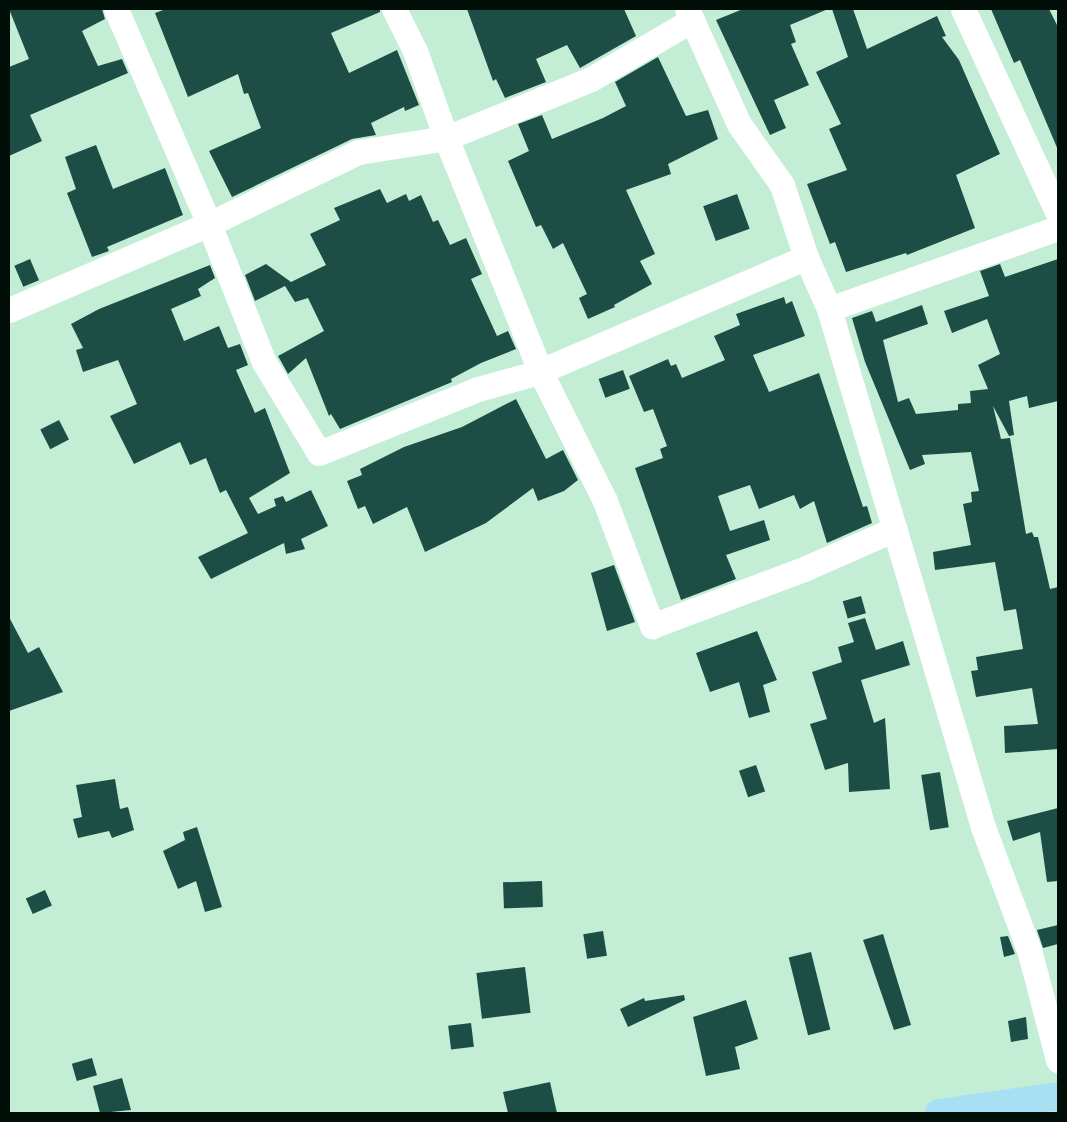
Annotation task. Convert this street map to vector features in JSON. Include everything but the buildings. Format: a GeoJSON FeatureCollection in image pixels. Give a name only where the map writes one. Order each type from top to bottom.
{"type":"FeatureCollection","features":[{"type":"Feature","properties":{"kind":"highway"},"geometry":{"type":"LineString","coordinates":[[939,1113],[1058,1096]]}},
{"type":"Feature","properties":{"kind":"street"},"geometry":{"type":"LineString","coordinates":[[116,9],[209,224],[264,362],[319,453],[478,390],[540,371],[806,256]]}},
{"type":"Feature","properties":{"kind":"street"},"geometry":{"type":"LineString","coordinates":[[394,9],[415,51],[446,138],[540,371],[605,501],[652,626],[806,568],[895,529]]}},
{"type":"Feature","properties":{"kind":"street"},"geometry":{"type":"LineString","coordinates":[[963,9],[1058,214]]}},
{"type":"Feature","properties":{"kind":"street"},"geometry":{"type":"LineString","coordinates":[[9,310],[209,224],[358,152],[446,138],[591,79],[689,14],[739,124],[782,185],[806,256],[829,309],[983,827],[1030,953],[1058,1060]]}},
{"type":"Feature","properties":{"kind":"street"},"geometry":{"type":"LineString","coordinates":[[829,309],[1058,228]]}}]}
